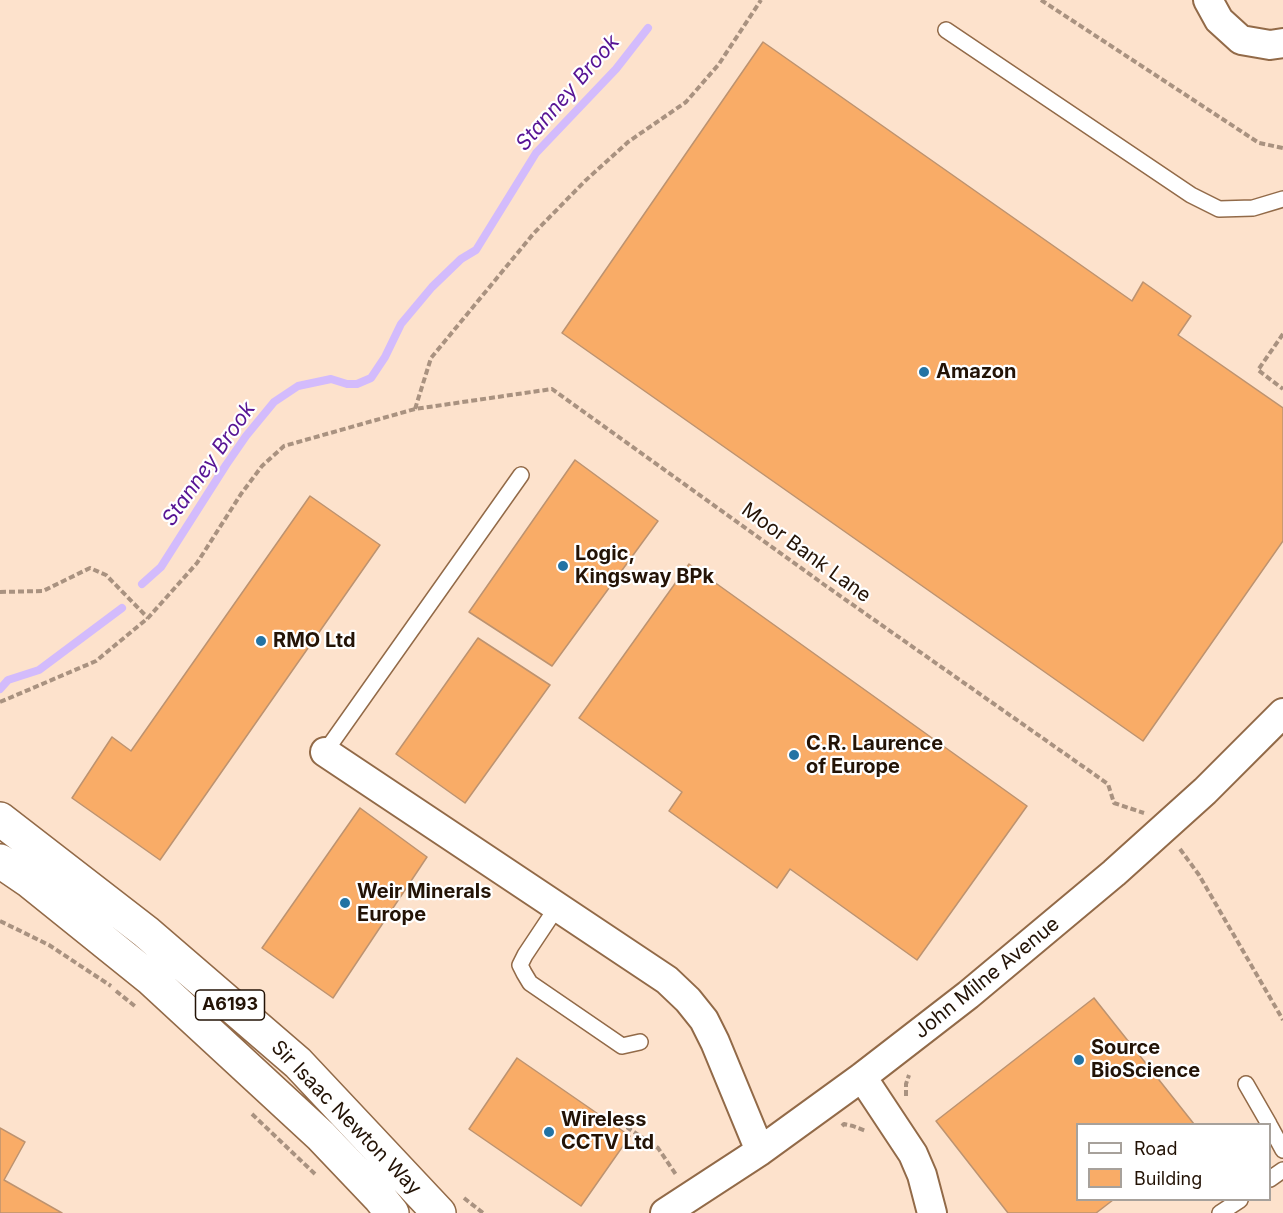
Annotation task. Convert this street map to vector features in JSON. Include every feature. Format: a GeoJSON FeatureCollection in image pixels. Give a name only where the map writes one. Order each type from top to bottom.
{"type":"FeatureCollection","features":[{"type":"Feature","properties":{"kind":"highway","name":"Sir Isaac Newton Way"},"geometry":{"type":"LineString","coordinates":[[0,819],[146,932],[297,1063],[454,1208]]}},
{"type":"Feature","properties":{"kind":"highway","name":"Sir Isaac Newton Way"},"geometry":{"type":"LineString","coordinates":[[0,861],[28,880],[151,979],[321,1136],[392,1213]]}},
{"type":"Feature","properties":{"kind":"street"},"geometry":{"type":"LineString","coordinates":[[1208,0],[1219,20],[1241,40],[1270,45],[1283,43]]}},
{"type":"Feature","properties":{"kind":"street","name":"John Milne Avenue"},"geometry":{"type":"LineString","coordinates":[[665,1213],[760,1151],[862,1077],[968,995],[1114,873],[1205,791],[1283,713]]}},
{"type":"Feature","properties":{"kind":"street"},"geometry":{"type":"LineString","coordinates":[[325,752],[667,980],[688,1000],[704,1020],[760,1151]]}},
{"type":"Feature","properties":{"kind":"street"},"geometry":{"type":"LineString","coordinates":[[862,1077],[913,1154],[933,1213]]}},
{"type":"Feature","properties":{"kind":"lane"},"geometry":{"type":"LineString","coordinates":[[946,30],[1191,195],[1219,209],[1253,208],[1283,199]]}},
{"type":"Feature","properties":{"kind":"lane"},"geometry":{"type":"LineString","coordinates":[[325,752],[521,475]]}},
{"type":"Feature","properties":{"kind":"lane"},"geometry":{"type":"LineString","coordinates":[[557,907],[520,965],[524,974],[530,982],[622,1046],[640,1042]]}},
{"type":"Feature","properties":{"kind":"lane"},"geometry":{"type":"LineString","coordinates":[[1246,1084],[1268,1123]]}},
{"type":"Feature","properties":{"kind":"lane"},"geometry":{"type":"LineString","coordinates":[[1271,1129],[1283,1150]]}},
{"type":"Feature","properties":{"kind":"lane"},"geometry":{"type":"LineString","coordinates":[[1220,1213],[1238,1201]]}},
{"type":"Feature","properties":{"kind":"path"},"geometry":{"type":"LineString","coordinates":[[0,702],[96,661],[148,618],[197,563],[241,494],[262,466],[284,446],[416,409],[431,358],[534,233],[585,181],[628,142],[686,102],[719,64],[761,0]]}},
{"type":"Feature","properties":{"kind":"path"},"geometry":{"type":"LineString","coordinates":[[1041,0],[1259,143],[1283,148]]}},
{"type":"Feature","properties":{"kind":"path"},"geometry":{"type":"LineString","coordinates":[[1283,334],[1258,370],[1283,388]]}},
{"type":"Feature","properties":{"kind":"path","name":"Moor Bank Lane"},"geometry":{"type":"LineString","coordinates":[[416,409],[552,389],[836,593],[1108,784],[1114,803],[1153,815]]}},
{"type":"Feature","properties":{"kind":"path"},"geometry":{"type":"LineString","coordinates":[[0,592],[43,591],[90,568],[106,575],[148,618]]}},
{"type":"Feature","properties":{"kind":"path"},"geometry":{"type":"LineString","coordinates":[[1176,840],[1199,875],[1283,1020]]}},
{"type":"Feature","properties":{"kind":"path"},"geometry":{"type":"LineString","coordinates":[[1171,856],[1180,849]]}},
{"type":"Feature","properties":{"kind":"path"},"geometry":{"type":"LineString","coordinates":[[0,921],[49,945],[109,985],[144,1014]]}},
{"type":"Feature","properties":{"kind":"path"},"geometry":{"type":"LineString","coordinates":[[906,1099],[908,1076],[916,1069]]}},
{"type":"Feature","properties":{"kind":"path"},"geometry":{"type":"LineString","coordinates":[[245,1108],[320,1179]]}},
{"type":"Feature","properties":{"kind":"path"},"geometry":{"type":"LineString","coordinates":[[634,1119],[628,1128],[658,1148],[682,1184]]}},
{"type":"Feature","properties":{"kind":"path"},"geometry":{"type":"LineString","coordinates":[[838,1128],[844,1124],[872,1134]]}},
{"type":"Feature","properties":{"kind":"path"},"geometry":{"type":"LineString","coordinates":[[454,1208],[474,1207],[483,1213]]}},
{"type":"Feature","properties":{"kind":"path"},"geometry":{"type":"LineString","coordinates":[[469,1213],[474,1207]]}},
{"type":"Feature","properties":{"kind":"building","name":"Amazon"},"geometry":{"type":"Polygon","coordinates":[[[763,42],[1132,301],[1143,282],[1191,316],[1178,335],[1283,408],[1283,541],[1143,741],[562,333],[763,42]]]}},
{"type":"Feature","properties":{"kind":"building","name":"Logic, Kingsway BPk"},"geometry":{"type":"Polygon","coordinates":[[[575,460],[658,521],[552,666],[469,612],[575,460]]]}},
{"type":"Feature","properties":{"kind":"building","name":"RMO Ltd"},"geometry":{"type":"Polygon","coordinates":[[[310,496],[380,545],[160,860],[72,798],[112,737],[131,751],[310,496]]]}},
{"type":"Feature","properties":{"kind":"building","name":"C.R. Laurence of Europe"},"geometry":{"type":"Polygon","coordinates":[[[689,564],[1027,806],[917,960],[790,869],[777,888],[669,811],[682,792],[579,718],[689,564]]]}},
{"type":"Feature","properties":{"kind":"building"},"geometry":{"type":"Polygon","coordinates":[[[478,638],[550,685],[465,803],[396,754],[478,638]]]}},
{"type":"Feature","properties":{"kind":"building","name":"Weir Minerals Europe"},"geometry":{"type":"Polygon","coordinates":[[[360,808],[427,857],[333,998],[262,948],[360,808]]]}},
{"type":"Feature","properties":{"kind":"building","name":"Source BioScience"},"geometry":{"type":"Polygon","coordinates":[[[1094,998],[1193,1123],[1076,1123],[1076,1201],[1112,1201],[1096,1213],[1008,1213],[936,1121],[1094,998]]]}},
{"type":"Feature","properties":{"kind":"building","name":"Wireless CCTV Ltd"},"geometry":{"type":"Polygon","coordinates":[[[517,1058],[630,1136],[581,1206],[469,1129],[517,1058]]]}},
{"type":"Feature","properties":{"kind":"building"},"geometry":{"type":"Polygon","coordinates":[[[0,1128],[25,1142],[4,1180],[62,1213],[0,1213],[0,1128]]]}},
{"type":"Feature","properties":{"kind":"waterway","name":"Stanney Brook"},"geometry":{"type":"LineString","coordinates":[[142,584],[161,567],[226,465],[274,402],[298,386],[331,379],[347,384],[357,384],[371,378],[385,357],[401,324],[432,287],[461,259],[476,250],[536,153],[616,69],[648,28]]}},
{"type":"Feature","properties":{"kind":"waterway","name":"Stanney Brook"},"geometry":{"type":"LineString","coordinates":[[0,689],[8,680],[39,670],[122,608]]}},
{"type":"Feature","properties":{"kind":"place","name":"Amazon"},"geometry":{"type":"Point","coordinates":[924,372]}},
{"type":"Feature","properties":{"kind":"place","name":"Logic, Kingsway BPk"},"geometry":{"type":"Point","coordinates":[563,566]}},
{"type":"Feature","properties":{"kind":"place","name":"RMO Ltd"},"geometry":{"type":"Point","coordinates":[261,641]}},
{"type":"Feature","properties":{"kind":"place","name":"C.R. Laurence of Europe"},"geometry":{"type":"Point","coordinates":[794,755]}},
{"type":"Feature","properties":{"kind":"place","name":"Weir Minerals Europe"},"geometry":{"type":"Point","coordinates":[345,903]}},
{"type":"Feature","properties":{"kind":"place","name":"Source BioScience"},"geometry":{"type":"Point","coordinates":[1079,1060]}},
{"type":"Feature","properties":{"kind":"place","name":"Wireless CCTV Ltd"},"geometry":{"type":"Point","coordinates":[549,1132]}}]}
